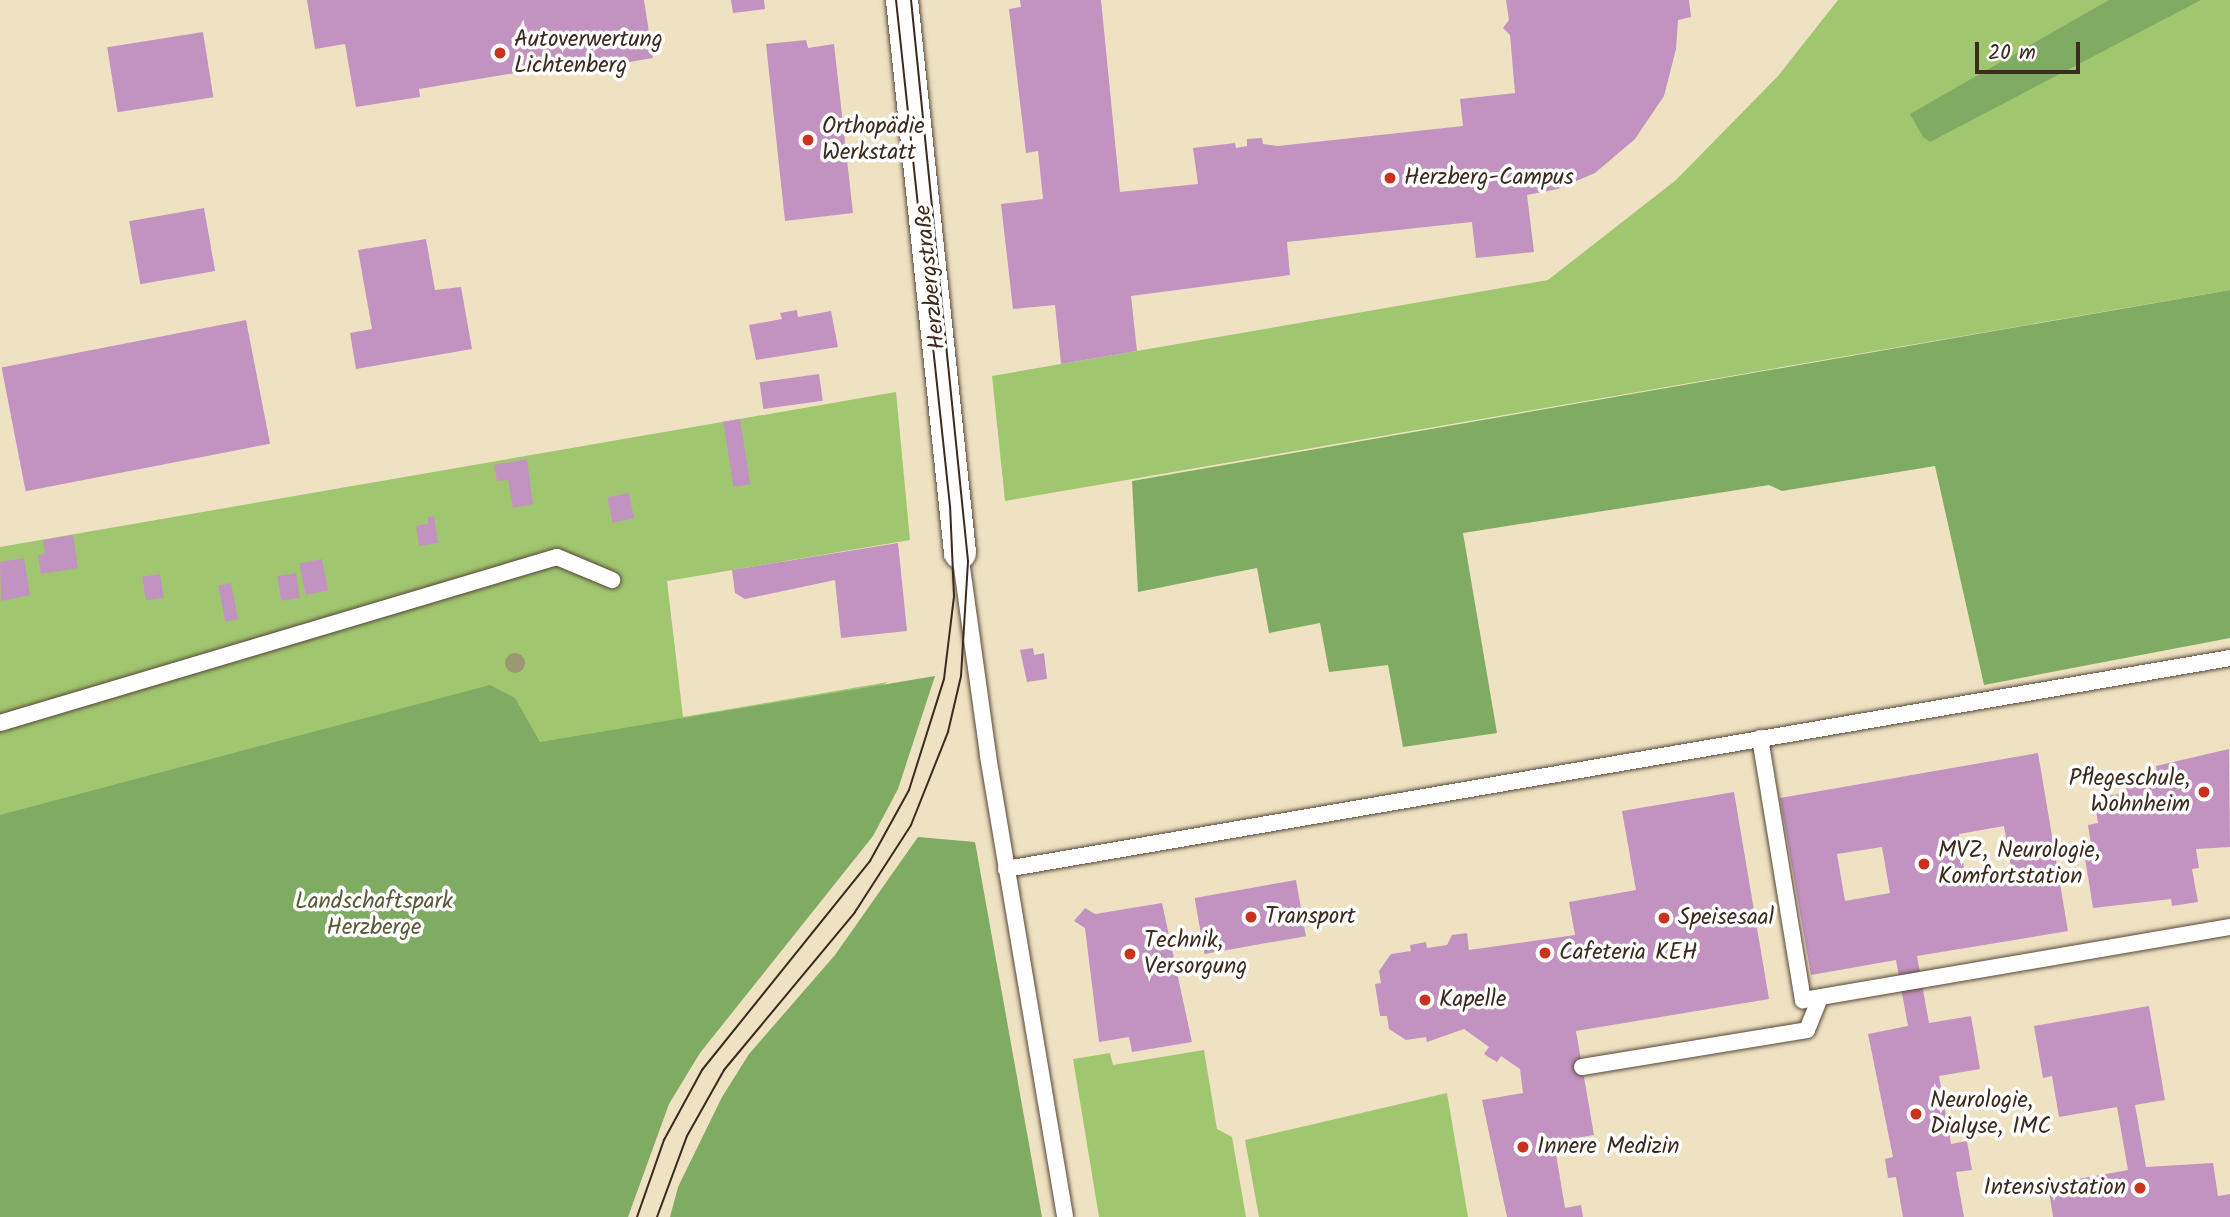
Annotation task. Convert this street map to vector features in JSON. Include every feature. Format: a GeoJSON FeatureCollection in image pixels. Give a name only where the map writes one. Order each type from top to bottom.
{"type":"FeatureCollection","features":[{"type":"Feature","properties":{"kind":"street","name":"Herzbergstraße"},"geometry":{"type":"LineString","coordinates":[[902,0],[960,553]]}},
{"type":"Feature","properties":{"kind":"lane"},"geometry":{"type":"LineString","coordinates":[[960,553],[1006,869],[1065,1217]]}},
{"type":"Feature","properties":{"kind":"lane"},"geometry":{"type":"LineString","coordinates":[[0,723],[557,557],[612,580]]}},
{"type":"Feature","properties":{"kind":"lane"},"geometry":{"type":"LineString","coordinates":[[1006,869],[2230,658]]}},
{"type":"Feature","properties":{"kind":"lane"},"geometry":{"type":"LineString","coordinates":[[1760,738],[1803,1000],[2230,927]]}},
{"type":"Feature","properties":{"kind":"lane"},"geometry":{"type":"LineString","coordinates":[[1582,1067],[1807,1030],[1820,997]]}},
{"type":"Feature","properties":{"kind":"green space"},"geometry":{"type":"Polygon","coordinates":[[[1838,0],[2230,0],[2230,290],[1005,501],[992,376],[1548,280],[1676,180],[1778,76],[1838,0]]]}},
{"type":"Feature","properties":{"kind":"green space"},"geometry":{"type":"Polygon","coordinates":[[[2109,0],[2201,0],[1930,142],[1923,137],[1910,114],[2109,0]]]}},
{"type":"Feature","properties":{"kind":"green space"},"geometry":{"type":"Polygon","coordinates":[[[2230,290],[2230,638],[1984,685],[1935,466],[1782,491],[1769,485],[1463,533],[1497,733],[1403,747],[1388,665],[1329,672],[1320,623],[1269,633],[1257,568],[1138,592],[1132,481],[2230,290]]]}},
{"type":"Feature","properties":{"kind":"green space","name":"Landschaftspark Herzberge"},"geometry":{"type":"Polygon","coordinates":[[[896,392],[910,540],[667,581],[683,717],[888,682],[0,1217],[0,547],[896,392]]]}},
{"type":"Feature","properties":{"kind":"green space","name":"Landschaftspark Herzberge"},"geometry":{"type":"Polygon","coordinates":[[[935,676],[898,789],[873,836],[700,1053],[669,1104],[628,1217],[0,1217],[0,815],[490,685],[515,698],[540,742],[935,676]]]}},
{"type":"Feature","properties":{"kind":"green space"},"geometry":{"type":"Polygon","coordinates":[[[918,837],[975,842],[1042,1217],[670,1217],[678,1187],[722,1097],[749,1054],[835,955],[918,837]]]}},
{"type":"Feature","properties":{"kind":"green space"},"geometry":{"type":"Polygon","coordinates":[[[1204,1050],[1217,1129],[1232,1137],[1246,1217],[1099,1217],[1073,1059],[1110,1053],[1113,1065],[1204,1050]]]}},
{"type":"Feature","properties":{"kind":"green space"},"geometry":{"type":"Polygon","coordinates":[[[1447,1093],[1468,1217],[1259,1217],[1245,1140],[1447,1093]]]}},
{"type":"Feature","properties":{"kind":"building","name":"Autoverwertung Lichtenberg"},"geometry":{"type":"Polygon","coordinates":[[[307,0],[644,0],[653,58],[606,66],[605,58],[419,89],[420,97],[356,107],[345,44],[315,49],[307,0]]]}},
{"type":"Feature","properties":{"kind":"building"},"geometry":{"type":"Polygon","coordinates":[[[731,0],[764,0],[765,9],[733,13],[731,0]]]}},
{"type":"Feature","properties":{"kind":"building","name":"Herzberg-Campus"},"geometry":{"type":"Polygon","coordinates":[[[1020,0],[1101,0],[1120,192],[1198,184],[1193,148],[1235,143],[1236,148],[1247,146],[1247,139],[1262,138],[1263,144],[1278,146],[1463,126],[1460,99],[1515,93],[1510,35],[1503,28],[1509,20],[1506,0],[1689,0],[1691,17],[1678,20],[1676,49],[1664,96],[1635,139],[1595,173],[1558,189],[1527,195],[1534,252],[1476,258],[1472,222],[1287,242],[1290,275],[1131,296],[1137,351],[1061,364],[1055,305],[1013,309],[1001,204],[1043,199],[1038,151],[1026,153],[1009,9],[1021,7],[1020,0]]]}},
{"type":"Feature","properties":{"kind":"building"},"geometry":{"type":"Polygon","coordinates":[[[203,32],[213,97],[118,112],[107,47],[203,32]]]}},
{"type":"Feature","properties":{"kind":"building"},"geometry":{"type":"Polygon","coordinates":[[[806,40],[808,48],[834,44],[853,213],[785,221],[766,44],[806,40]]]}},
{"type":"Feature","properties":{"kind":"building"},"geometry":{"type":"Polygon","coordinates":[[[204,208],[215,271],[140,284],[129,221],[204,208]]]}},
{"type":"Feature","properties":{"kind":"building"},"geometry":{"type":"Polygon","coordinates":[[[426,239],[435,290],[461,287],[472,349],[356,369],[350,333],[372,329],[358,250],[426,239]]]}},
{"type":"Feature","properties":{"kind":"building"},"geometry":{"type":"Polygon","coordinates":[[[797,310],[798,317],[831,311],[838,347],[756,360],[749,325],[782,319],[780,313],[797,310]]]}},
{"type":"Feature","properties":{"kind":"building"},"geometry":{"type":"Polygon","coordinates":[[[246,320],[270,444],[26,491],[2,368],[246,320]]]}},
{"type":"Feature","properties":{"kind":"building"},"geometry":{"type":"Polygon","coordinates":[[[819,374],[823,401],[763,409],[760,382],[819,374]]]}},
{"type":"Feature","properties":{"kind":"building"},"geometry":{"type":"Polygon","coordinates":[[[740,419],[750,484],[734,487],[723,422],[740,419]]]}},
{"type":"Feature","properties":{"kind":"building"},"geometry":{"type":"Polygon","coordinates":[[[527,459],[533,504],[513,508],[508,480],[497,481],[494,465],[527,459]]]}},
{"type":"Feature","properties":{"kind":"building"},"geometry":{"type":"Polygon","coordinates":[[[629,493],[634,519],[612,523],[607,497],[629,493]]]}},
{"type":"Feature","properties":{"kind":"building"},"geometry":{"type":"Polygon","coordinates":[[[434,516],[438,543],[419,546],[416,526],[428,524],[428,517],[434,516]]]}},
{"type":"Feature","properties":{"kind":"building"},"geometry":{"type":"Polygon","coordinates":[[[73,535],[78,568],[41,574],[38,555],[45,554],[43,540],[73,535]]]}},
{"type":"Feature","properties":{"kind":"building"},"geometry":{"type":"Polygon","coordinates":[[[898,543],[907,631],[841,638],[835,580],[745,599],[735,593],[732,570],[898,543]]]}},
{"type":"Feature","properties":{"kind":"building"},"geometry":{"type":"Polygon","coordinates":[[[24,558],[30,595],[1,601],[0,562],[24,558]]]}},
{"type":"Feature","properties":{"kind":"building"},"geometry":{"type":"Polygon","coordinates":[[[322,559],[328,590],[306,595],[299,563],[322,559]]]}},
{"type":"Feature","properties":{"kind":"building"},"geometry":{"type":"Polygon","coordinates":[[[296,573],[300,598],[281,601],[277,576],[296,573]]]}},
{"type":"Feature","properties":{"kind":"building"},"geometry":{"type":"Polygon","coordinates":[[[160,574],[164,598],[146,601],[142,577],[160,574]]]}},
{"type":"Feature","properties":{"kind":"building"},"geometry":{"type":"Polygon","coordinates":[[[231,583],[238,619],[225,622],[218,585],[231,583]]]}},
{"type":"Feature","properties":{"kind":"building"},"geometry":{"type":"Polygon","coordinates":[[[1033,648],[1034,655],[1044,653],[1047,679],[1027,682],[1020,650],[1033,648]]]}},
{"type":"Feature","properties":{"kind":"building"},"geometry":{"type":"Polygon","coordinates":[[[2229,749],[2230,847],[2196,849],[2199,868],[2192,869],[2198,902],[2172,906],[2171,899],[2093,908],[2085,858],[2093,857],[2088,825],[2098,823],[2094,798],[2127,793],[2126,787],[2158,781],[2156,766],[2229,749]]]}},
{"type":"Feature","properties":{"kind":"building","name":"MVZ, Neurologie, Komfortstation"},"geometry":{"type":"Polygon","coordinates":[[[2038,753],[2068,931],[1917,956],[1929,1023],[1971,1016],[1980,1069],[1939,1076],[1951,1144],[1967,1141],[1972,1170],[1956,1172],[1964,1217],[1903,1217],[1896,1177],[1888,1178],[1885,1159],[1893,1157],[1868,1034],[1908,1026],[1896,960],[1811,975],[1780,798],[2038,753]],[[2004,826],[1959,834],[1966,881],[2012,873],[2004,826]],[[1882,847],[1837,854],[1845,901],[1890,893],[1882,847]]]}},
{"type":"Feature","properties":{"kind":"building"},"geometry":{"type":"Polygon","coordinates":[[[1734,792],[1769,999],[1576,1031],[1594,1135],[1554,1142],[1565,1208],[1581,1205],[1583,1217],[1507,1217],[1482,1100],[1523,1093],[1520,1069],[1501,1056],[1497,1062],[1484,1054],[1489,1047],[1464,1029],[1427,1042],[1426,1037],[1406,1040],[1389,1029],[1387,1016],[1380,1016],[1375,984],[1381,983],[1379,971],[1391,954],[1411,951],[1410,945],[1426,942],[1427,948],[1447,945],[1452,935],[1467,933],[1469,950],[1575,935],[1569,902],[1636,890],[1622,811],[1734,792]]]}},
{"type":"Feature","properties":{"kind":"building","name":"Transport"},"geometry":{"type":"Polygon","coordinates":[[[1296,880],[1306,936],[1204,954],[1195,898],[1296,880]]]}},
{"type":"Feature","properties":{"kind":"building","name":"Technik, Versorgung"},"geometry":{"type":"Polygon","coordinates":[[[1162,903],[1192,1042],[1132,1052],[1129,1037],[1099,1042],[1085,928],[1074,921],[1085,908],[1095,914],[1162,903]]]}},
{"type":"Feature","properties":{"kind":"building"},"geometry":{"type":"Polygon","coordinates":[[[2149,1006],[2165,1100],[2135,1105],[2146,1167],[2213,1163],[2218,1196],[2230,1194],[2230,1217],[2053,1217],[2049,1191],[2079,1186],[2078,1179],[2128,1170],[2117,1107],[2059,1117],[2052,1076],[2043,1078],[2034,1026],[2149,1006]]]}},
{"type":"Feature","properties":{"kind":"tram line"},"geometry":{"type":"LineString","coordinates":[[637,1217],[664,1140],[702,1070],[870,861],[909,790],[944,679],[954,596],[950,506],[896,0]]}},
{"type":"Feature","properties":{"kind":"tram line"},"geometry":{"type":"LineString","coordinates":[[657,1217],[687,1136],[724,1070],[855,912],[911,825],[948,732],[961,676],[968,561],[911,0]]}},
{"type":"Feature","properties":{"kind":"place","name":"Autoverwertung Lichtenberg"},"geometry":{"type":"Point","coordinates":[500,53]}},
{"type":"Feature","properties":{"kind":"place","name":"Orthopädie Werkstatt"},"geometry":{"type":"Point","coordinates":[808,140]}},
{"type":"Feature","properties":{"kind":"place","name":"Herzberg-Campus"},"geometry":{"type":"Point","coordinates":[1390,178]}},
{"type":"Feature","properties":{"kind":"place","name":"Pflegeschule, Wohnheim"},"geometry":{"type":"Point","coordinates":[2204,792]}},
{"type":"Feature","properties":{"kind":"place","name":"MVZ, Neurologie, Komfortstation"},"geometry":{"type":"Point","coordinates":[1924,864]}},
{"type":"Feature","properties":{"kind":"place","name":"Transport"},"geometry":{"type":"Point","coordinates":[1251,917]}},
{"type":"Feature","properties":{"kind":"place","name":"Speisesaal"},"geometry":{"type":"Point","coordinates":[1664,918]}},
{"type":"Feature","properties":{"kind":"place","name":"Cafeteria KEH"},"geometry":{"type":"Point","coordinates":[1545,953]}},
{"type":"Feature","properties":{"kind":"place","name":"Technik, Versorgung"},"geometry":{"type":"Point","coordinates":[1130,954]}},
{"type":"Feature","properties":{"kind":"place","name":"Kapelle"},"geometry":{"type":"Point","coordinates":[1425,1000]}},
{"type":"Feature","properties":{"kind":"place","name":"Neurologie, Dialyse, IMC"},"geometry":{"type":"Point","coordinates":[1916,1114]}},
{"type":"Feature","properties":{"kind":"place","name":"Innere Medizin"},"geometry":{"type":"Point","coordinates":[1523,1147]}},
{"type":"Feature","properties":{"kind":"place","name":"Intensivstation"},"geometry":{"type":"Point","coordinates":[2140,1188]}}]}
